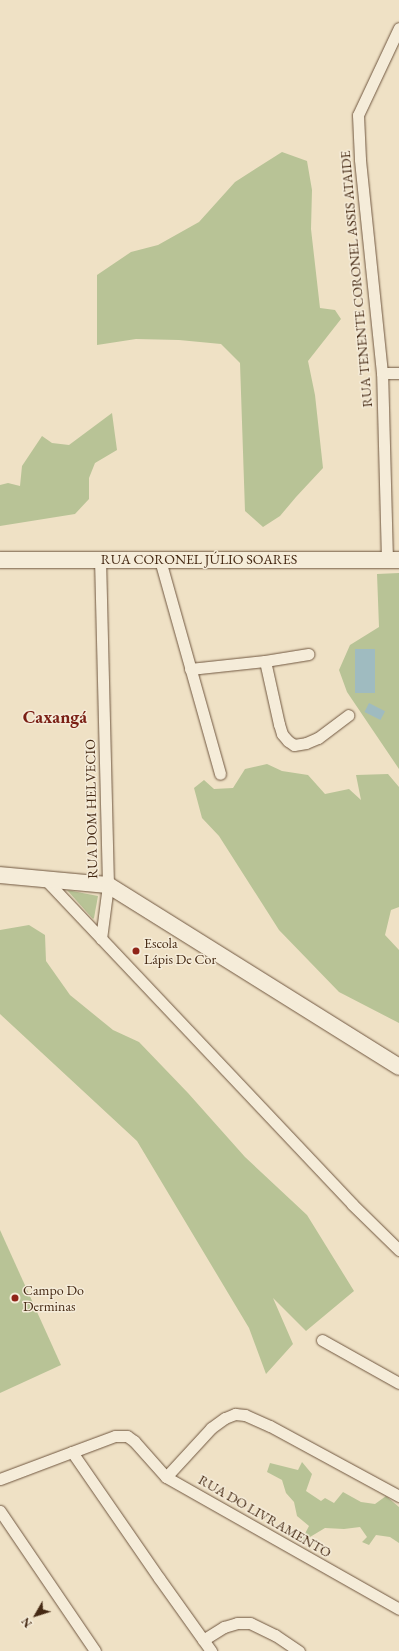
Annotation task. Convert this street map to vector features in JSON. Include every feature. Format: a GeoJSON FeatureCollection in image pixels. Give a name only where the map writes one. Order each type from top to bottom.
{"type":"FeatureCollection","features":[{"type":"Feature","properties":{"kind":"street","name":"RUA TENENTE CORONEL ASSIS ATAIDE"},"geometry":{"type":"LineString","coordinates":[[393,560],[382,374],[360,159],[358,115],[399,28]]}},
{"type":"Feature","properties":{"kind":"street"},"geometry":{"type":"LineString","coordinates":[[382,374],[399,373]]}},
{"type":"Feature","properties":{"kind":"street","name":"RUA CORONEL JÚLIO SOARES"},"geometry":{"type":"LineString","coordinates":[[0,560],[100,558],[160,560],[393,560]]}},
{"type":"Feature","properties":{"kind":"street","name":"RUA DOM HELVECIO"},"geometry":{"type":"LineString","coordinates":[[100,558],[108,884],[101,939]]}},
{"type":"Feature","properties":{"kind":"street"},"geometry":{"type":"LineString","coordinates":[[160,560],[220,774]]}},
{"type":"Feature","properties":{"kind":"street"},"geometry":{"type":"LineString","coordinates":[[190,669],[265,661],[308,654]]}},
{"type":"Feature","properties":{"kind":"street"},"geometry":{"type":"LineString","coordinates":[[265,661],[282,734],[294,745],[306,743],[318,738],[348,715]]}},
{"type":"Feature","properties":{"kind":"street"},"geometry":{"type":"LineString","coordinates":[[0,875],[108,884],[399,1067]]}},
{"type":"Feature","properties":{"kind":"street"},"geometry":{"type":"LineString","coordinates":[[44,878],[352,1204],[399,1250]]}},
{"type":"Feature","properties":{"kind":"street"},"geometry":{"type":"LineString","coordinates":[[322,1340],[399,1383]]}},
{"type":"Feature","properties":{"kind":"street"},"geometry":{"type":"LineString","coordinates":[[166,1477],[210,1428],[225,1418],[235,1414],[245,1415],[270,1426],[399,1496]]}},
{"type":"Feature","properties":{"kind":"street","name":"RUA DO LIVRAMENTO"},"geometry":{"type":"LineString","coordinates":[[72,1452],[115,1436],[127,1436],[134,1441],[166,1477],[399,1609]]}},
{"type":"Feature","properties":{"kind":"street"},"geometry":{"type":"LineString","coordinates":[[0,1479],[72,1452],[158,1578],[211,1651]]}},
{"type":"Feature","properties":{"kind":"street"},"geometry":{"type":"LineString","coordinates":[[0,1512],[95,1651]]}},
{"type":"Feature","properties":{"kind":"street"},"geometry":{"type":"LineString","coordinates":[[203,1640],[224,1627],[237,1623],[250,1623],[275,1635],[299,1651]]}},
{"type":"Feature","properties":{"kind":"green space"},"geometry":{"type":"Polygon","coordinates":[[[282,152],[307,161],[312,190],[311,229],[320,308],[335,310],[341,319],[308,361],[315,395],[323,468],[280,516],[263,527],[245,511],[240,363],[221,344],[179,340],[136,339],[97,345],[97,275],[131,252],[158,245],[199,222],[235,182],[282,152]]]}},
{"type":"Feature","properties":{"kind":"green space"},"geometry":{"type":"Polygon","coordinates":[[[112,413],[117,450],[95,463],[89,478],[89,499],[75,514],[0,526],[0,485],[8,483],[20,486],[22,466],[42,436],[52,443],[69,445],[112,413]]]}},
{"type":"Feature","properties":{"kind":"green space"},"geometry":{"type":"Polygon","coordinates":[[[399,573],[399,769],[347,692],[339,670],[350,645],[379,627],[377,574],[399,573]]]}},
{"type":"Feature","properties":{"kind":"green space"},"geometry":{"type":"Polygon","coordinates":[[[267,764],[282,771],[308,775],[325,794],[349,789],[361,800],[356,775],[388,774],[399,787],[399,907],[391,910],[385,935],[399,950],[399,1023],[339,992],[279,930],[219,836],[202,818],[194,788],[204,780],[214,789],[233,788],[245,769],[267,764]]]}},
{"type":"Feature","properties":{"kind":"green space"},"geometry":{"type":"Polygon","coordinates":[[[67,890],[98,896],[93,919],[67,890]]]}},
{"type":"Feature","properties":{"kind":"green space"},"geometry":{"type":"Polygon","coordinates":[[[29,925],[45,935],[46,961],[70,995],[113,1030],[139,1042],[188,1093],[245,1157],[307,1215],[354,1291],[306,1331],[273,1298],[293,1344],[266,1374],[249,1328],[137,1141],[0,1014],[0,930],[29,925]]]}},
{"type":"Feature","properties":{"kind":"green space","name":"Campo Do Derminas"},"geometry":{"type":"Polygon","coordinates":[[[0,1230],[61,1365],[0,1393],[0,1230]]]}},
{"type":"Feature","properties":{"kind":"green space"},"geometry":{"type":"Polygon","coordinates":[[[302,1462],[312,1474],[306,1491],[321,1501],[325,1498],[334,1503],[343,1492],[361,1502],[375,1504],[386,1496],[399,1507],[399,1543],[390,1537],[376,1535],[369,1545],[362,1542],[367,1537],[360,1527],[344,1529],[325,1528],[300,1543],[309,1526],[297,1516],[294,1502],[286,1493],[282,1480],[267,1472],[270,1463],[298,1470],[302,1462]]]}},
{"type":"Feature","properties":{"kind":"water"},"geometry":{"type":"Polygon","coordinates":[[[355,649],[375,649],[375,693],[355,693],[355,649]]]}},
{"type":"Feature","properties":{"kind":"water"},"geometry":{"type":"Polygon","coordinates":[[[369,703],[385,711],[380,720],[364,712],[369,703]]]}},
{"type":"Feature","properties":{"kind":"place","name":"Escola Lápis De Cor"},"geometry":{"type":"Point","coordinates":[136,951]}},
{"type":"Feature","properties":{"kind":"place","name":"Campo Do Derminas"},"geometry":{"type":"Point","coordinates":[15,1298]}},
{"type":"Feature","properties":{"kind":"district","name":"Caxangá"},"geometry":{"type":"Point","coordinates":[55,717]}}]}
